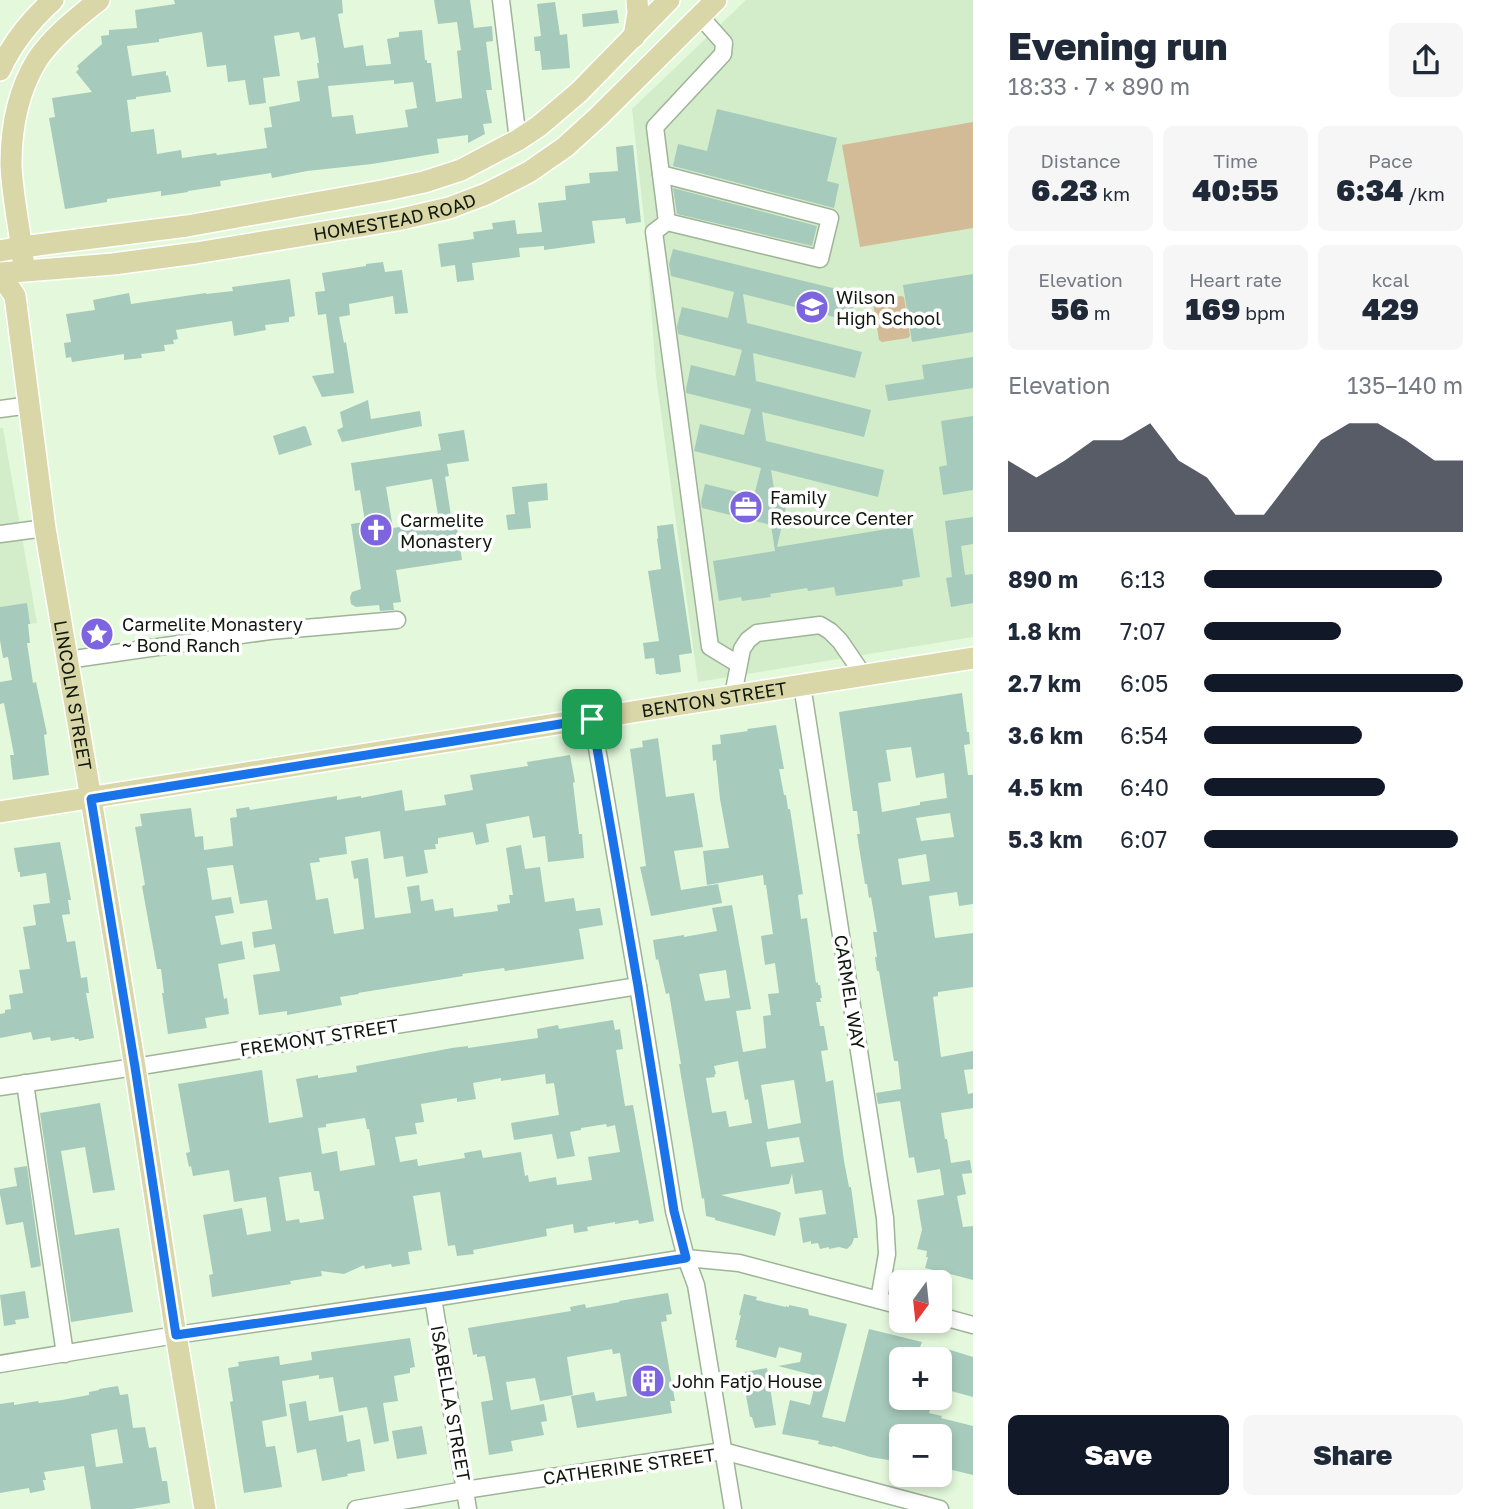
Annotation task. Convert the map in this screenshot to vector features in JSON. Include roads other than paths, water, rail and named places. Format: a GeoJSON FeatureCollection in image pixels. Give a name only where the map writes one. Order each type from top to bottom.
{"type":"FeatureCollection","features":[{"type":"Feature","properties":{"kind":"main road"},"geometry":{"type":"LineString","coordinates":[[2,55],[53,0]]}},
{"type":"Feature","properties":{"kind":"main road"},"geometry":{"type":"LineString","coordinates":[[24,271],[11,166],[16,111],[37,61],[71,23],[99,0]]}},
{"type":"Feature","properties":{"kind":"main road"},"geometry":{"type":"LineString","coordinates":[[634,37],[637,0]]}},
{"type":"Feature","properties":{"kind":"main road","name":"HOMESTEAD ROAD"},"geometry":{"type":"LineString","coordinates":[[0,251],[187,226],[382,191],[461,170],[518,141],[539,126],[579,92],[669,0]]}},
{"type":"Feature","properties":{"kind":"main road","name":"HOMESTEAD ROAD"},"geometry":{"type":"LineString","coordinates":[[0,273],[113,264],[196,253],[397,220],[449,208],[486,194],[529,172],[565,147],[598,117],[692,8],[716,0]]}},
{"type":"Feature","properties":{"kind":"main road","name":"LINCOLN STREET"},"geometry":{"type":"LineString","coordinates":[[15,296],[24,271]]}},
{"type":"Feature","properties":{"kind":"main road","name":"LINCOLN STREET"},"geometry":{"type":"LineString","coordinates":[[0,273],[15,296],[45,528],[205,1509]]}},
{"type":"Feature","properties":{"kind":"main road","name":"BENTON STREET"},"geometry":{"type":"LineString","coordinates":[[0,813],[973,658]]}},
{"type":"Feature","properties":{"kind":"street"},"geometry":{"type":"LineString","coordinates":[[501,0],[518,141]]}},
{"type":"Feature","properties":{"kind":"street"},"geometry":{"type":"LineString","coordinates":[[667,222],[655,127],[723,54],[725,48],[724,43],[692,8]]}},
{"type":"Feature","properties":{"kind":"street"},"geometry":{"type":"LineString","coordinates":[[661,174],[830,218],[820,259],[667,222]]}},
{"type":"Feature","properties":{"kind":"street"},"geometry":{"type":"LineString","coordinates":[[667,222],[654,232],[710,647],[738,664]]}},
{"type":"Feature","properties":{"kind":"street"},"geometry":{"type":"LineString","coordinates":[[0,409],[30,405]]}},
{"type":"Feature","properties":{"kind":"street"},"geometry":{"type":"LineString","coordinates":[[0,534],[45,528]]}},
{"type":"Feature","properties":{"kind":"street"},"geometry":{"type":"LineString","coordinates":[[67,660],[270,631],[397,620]]}},
{"type":"Feature","properties":{"kind":"street"},"geometry":{"type":"LineString","coordinates":[[733,695],[742,649],[748,639],[757,633],[820,625],[840,641],[864,676]]}},
{"type":"Feature","properties":{"kind":"street","name":"CARMEL WAY"},"geometry":{"type":"LineString","coordinates":[[802,685],[885,1218],[887,1254],[879,1300]]}},
{"type":"Feature","properties":{"kind":"street"},"geometry":{"type":"LineString","coordinates":[[592,719],[674,1211],[696,1286],[733,1509]]}},
{"type":"Feature","properties":{"kind":"street","name":"FREMONT STREET"},"geometry":{"type":"LineString","coordinates":[[0,1087],[638,986]]}},
{"type":"Feature","properties":{"kind":"street"},"geometry":{"type":"LineString","coordinates":[[25,1083],[65,1354]]}},
{"type":"Feature","properties":{"kind":"street"},"geometry":{"type":"LineString","coordinates":[[0,1364],[686,1258],[739,1263],[889,1303]]}},
{"type":"Feature","properties":{"kind":"street","name":"ISABELLA STREET"},"geometry":{"type":"LineString","coordinates":[[433,1298],[468,1509]]}},
{"type":"Feature","properties":{"kind":"street"},"geometry":{"type":"LineString","coordinates":[[952,1319],[973,1325]]}},
{"type":"Feature","properties":{"kind":"street","name":"CATHERINE STREET"},"geometry":{"type":"LineString","coordinates":[[356,1509],[723,1451],[940,1509]]}},
{"type":"Feature","properties":{"kind":"place","name":"Wilson High School"},"geometry":{"type":"Point","coordinates":[812,307]}},
{"type":"Feature","properties":{"kind":"place","name":"Family Resource Center"},"geometry":{"type":"Point","coordinates":[746,507]}},
{"type":"Feature","properties":{"kind":"place","name":"Carmelite Monastery"},"geometry":{"type":"Point","coordinates":[376,530]}},
{"type":"Feature","properties":{"kind":"place","name":"Carmelite Monastery ~ Bond Ranch"},"geometry":{"type":"Point","coordinates":[97,634]}},
{"type":"Feature","properties":{"kind":"place","name":"John Fatjo House"},"geometry":{"type":"Point","coordinates":[648,1381]}}]}
